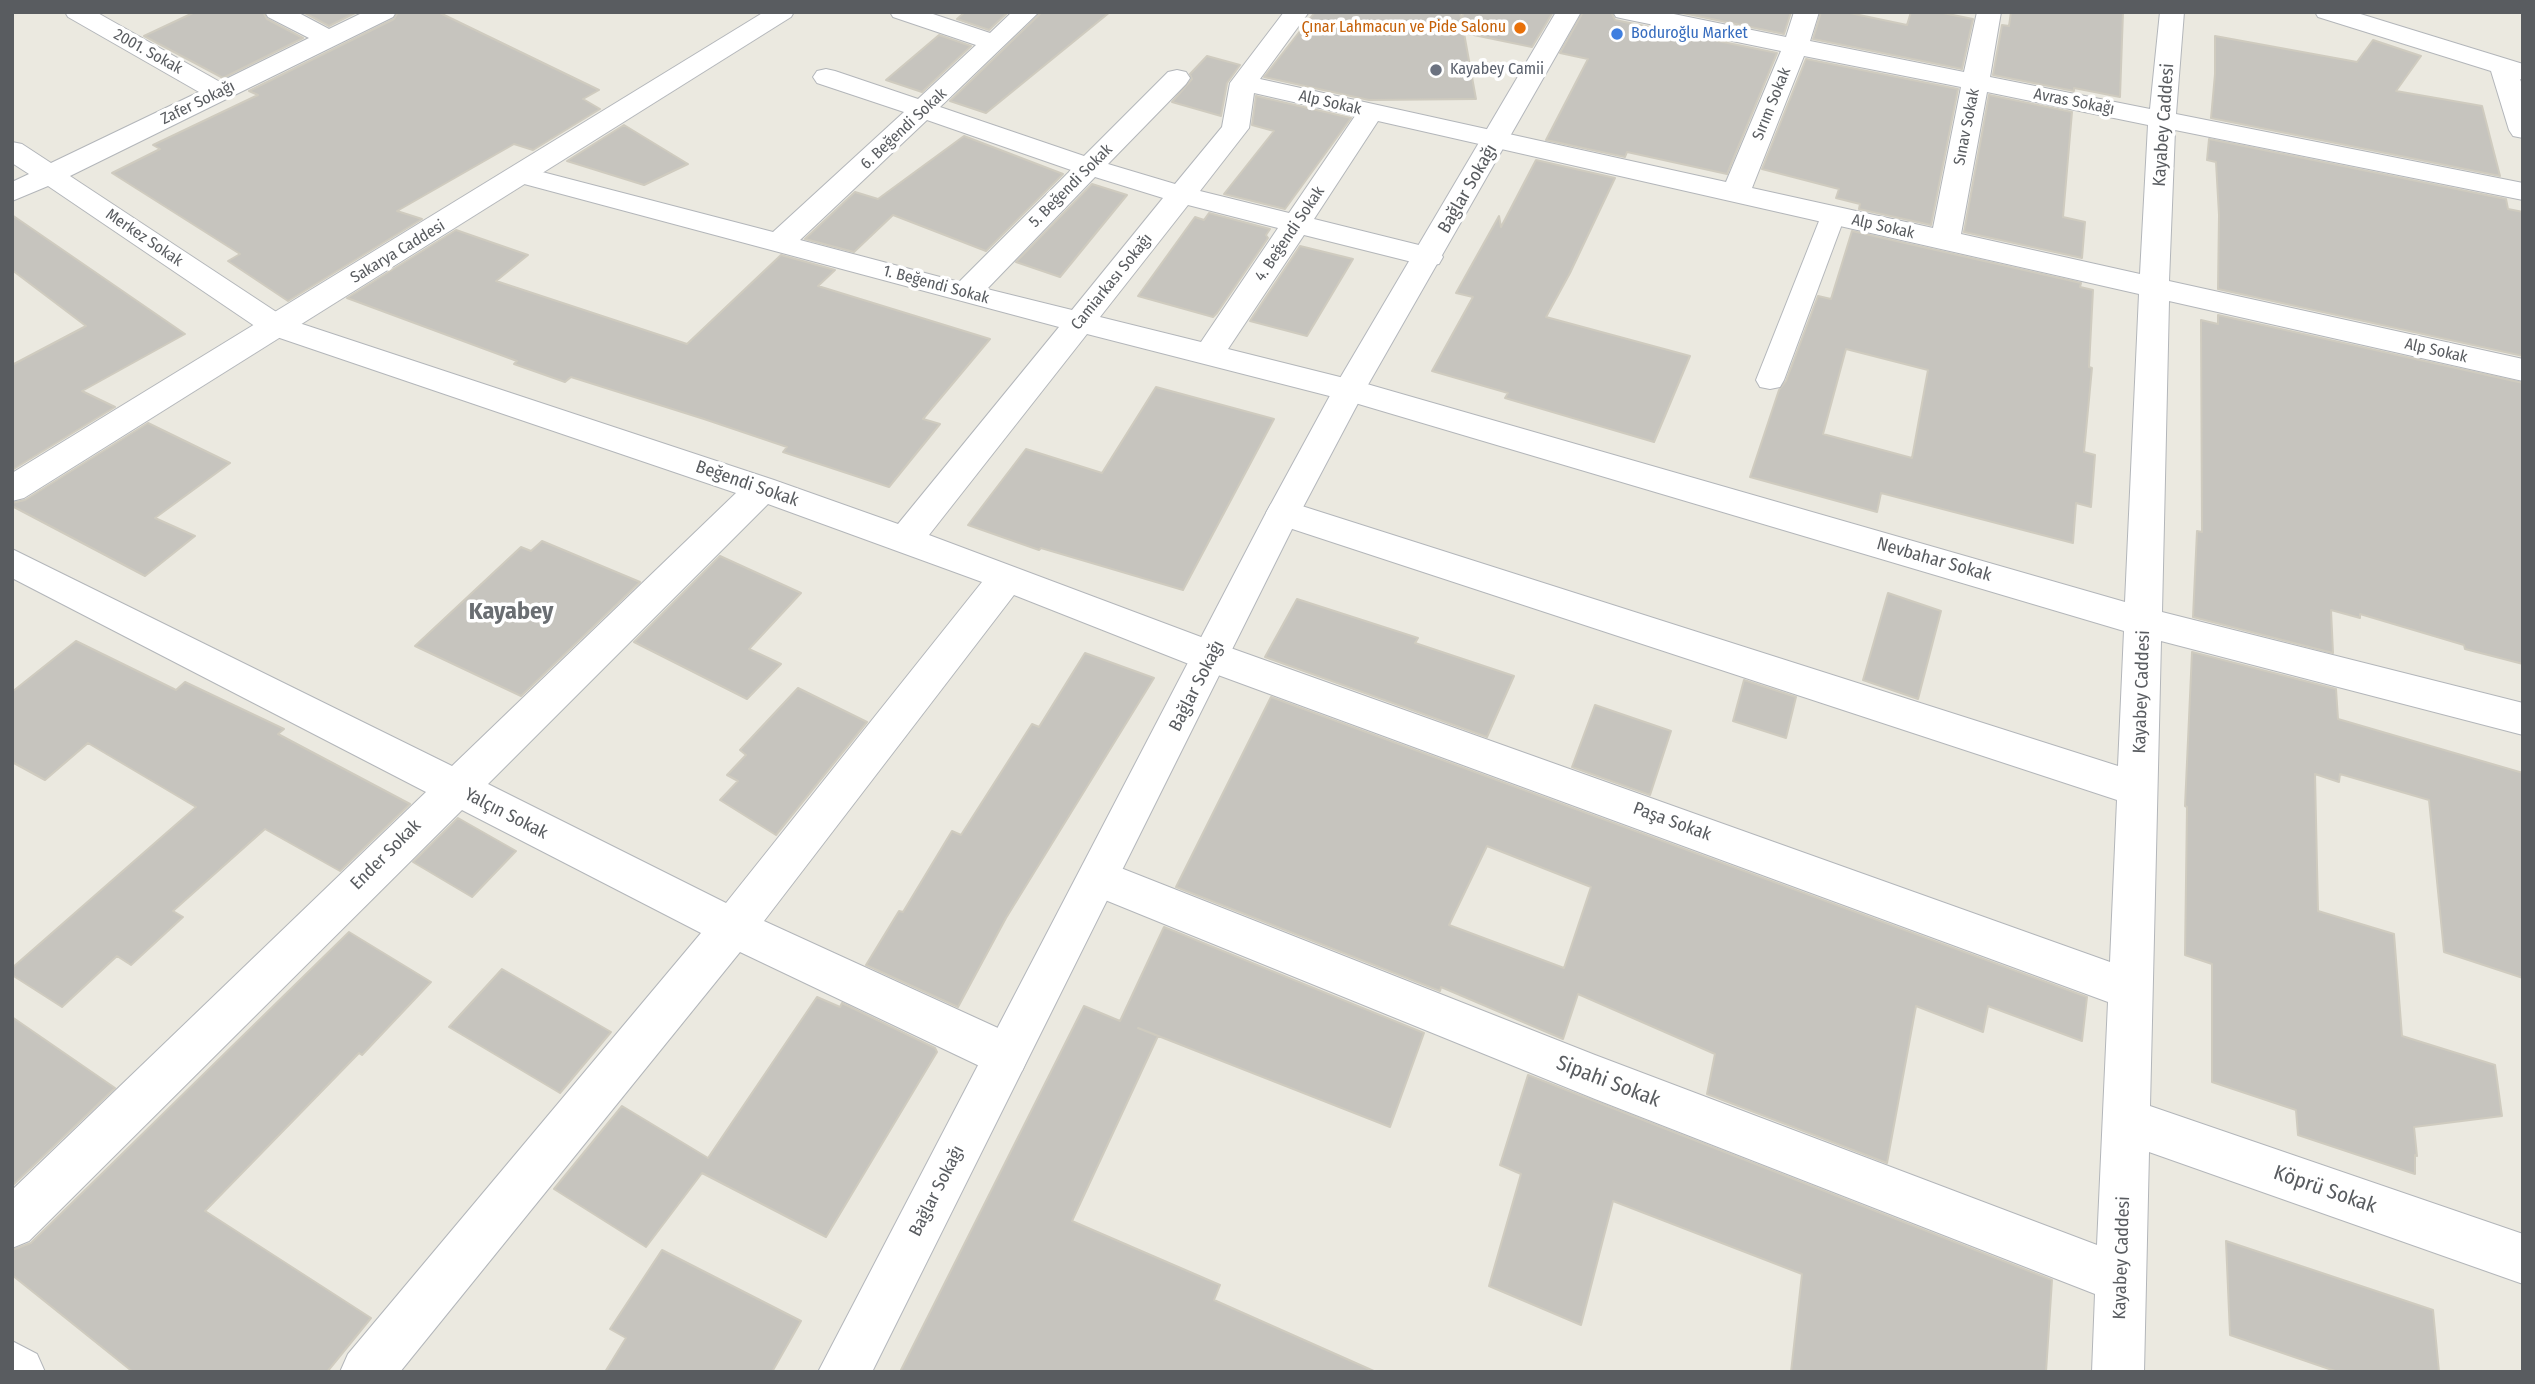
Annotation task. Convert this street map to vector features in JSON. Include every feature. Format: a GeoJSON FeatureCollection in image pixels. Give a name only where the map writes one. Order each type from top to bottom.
{"type":"FeatureCollection","features":[{"type":"Feature","properties":{"kind":"street","name":"2001. Sokak"},"geometry":{"type":"LineString","coordinates":[[77,12],[220,93]]}},
{"type":"Feature","properties":{"kind":"street"},"geometry":{"type":"LineString","coordinates":[[277,12],[330,39]]}},
{"type":"Feature","properties":{"kind":"street","name":"Zafer Sokağı"},"geometry":{"type":"LineString","coordinates":[[12,193],[384,12]]}},
{"type":"Feature","properties":{"kind":"street","name":"Sakarya Caddesi"},"geometry":{"type":"LineString","coordinates":[[12,489],[523,175],[782,12]]}},
{"type":"Feature","properties":{"kind":"street"},"geometry":{"type":"LineString","coordinates":[[902,12],[994,43]]}},
{"type":"Feature","properties":{"kind":"street","name":"6. Beğendi Sokak"},"geometry":{"type":"LineString","coordinates":[[779,243],[1027,12]]}},
{"type":"Feature","properties":{"kind":"street","name":"Camiarkası Sokağı"},"geometry":{"type":"LineString","coordinates":[[904,541],[1235,128],[1243,83],[1297,12]]}},
{"type":"Feature","properties":{"kind":"street","name":"Bağlar Sokağı"},"geometry":{"type":"LineString","coordinates":[[844,1372],[1212,657],[1283,513],[1349,390],[1497,140],[1569,12]]}},
{"type":"Feature","properties":{"kind":"street","name":"Avras Sokağı"},"geometry":{"type":"LineString","coordinates":[[1625,12],[2523,192]]}},
{"type":"Feature","properties":{"kind":"street","name":"Sırım Sokak"},"geometry":{"type":"LineString","coordinates":[[1735,194],[1796,46],[1807,12]]}},
{"type":"Feature","properties":{"kind":"street","name":"Sınav Sokak"},"geometry":{"type":"LineString","coordinates":[[1945,241],[1989,12]]}},
{"type":"Feature","properties":{"kind":"street","name":"Kayabey Caddesi"},"geometry":{"type":"LineString","coordinates":[[2118,1372],[2154,288],[2162,120],[2172,12]]}},
{"type":"Feature","properties":{"kind":"street"},"geometry":{"type":"LineString","coordinates":[[2327,12],[2513,69],[2523,130]]}},
{"type":"Feature","properties":{"kind":"street"},"geometry":{"type":"LineString","coordinates":[[826,77],[1090,167],[1182,195],[1428,257]]}},
{"type":"Feature","properties":{"kind":"street","name":"5. Beğendi Sokak"},"geometry":{"type":"LineString","coordinates":[[965,293],[1177,78]]}},
{"type":"Feature","properties":{"kind":"street","name":"Alp Sokak"},"geometry":{"type":"LineString","coordinates":[[1243,83],[2523,370]]}},
{"type":"Feature","properties":{"kind":"street","name":"4. Beğendi Sokak"},"geometry":{"type":"LineString","coordinates":[[1208,355],[1371,112]]}},
{"type":"Feature","properties":{"kind":"street","name":"Merkez Sokak"},"geometry":{"type":"LineString","coordinates":[[12,150],[276,326]]}},
{"type":"Feature","properties":{"kind":"street","name":"1. Beğendi Sokak"},"geometry":{"type":"LineString","coordinates":[[523,175],[965,293],[1349,390]]}},
{"type":"Feature","properties":{"kind":"street","name":"Beğendi Sokak"},"geometry":{"type":"LineString","coordinates":[[276,326],[761,489],[1007,577],[1212,657]]}},
{"type":"Feature","properties":{"kind":"street","name":"Nevbahar Sokak"},"geometry":{"type":"LineString","coordinates":[[1349,390],[2144,622],[2523,719]]}},
{"type":"Feature","properties":{"kind":"street","name":"Ender Sokak"},"geometry":{"type":"LineString","coordinates":[[12,1224],[761,489]]}},
{"type":"Feature","properties":{"kind":"street"},"geometry":{"type":"LineString","coordinates":[[1283,513],[2138,790]]}},
{"type":"Feature","properties":{"kind":"street","name":"Yalçın Sokak"},"geometry":{"type":"LineString","coordinates":[[12,562],[733,928],[1006,1055]]}},
{"type":"Feature","properties":{"kind":"street"},"geometry":{"type":"LineString","coordinates":[[366,1372],[733,928],[1007,577]]}},
{"type":"Feature","properties":{"kind":"street","name":"Paşa Sokak"},"geometry":{"type":"LineString","coordinates":[[1212,657],[2131,990]]}},
{"type":"Feature","properties":{"kind":"street","name":"Sipahi Sokak"},"geometry":{"type":"LineString","coordinates":[[1098,878],[1595,1077],[2121,1279]]}},
{"type":"Feature","properties":{"kind":"street","name":"Köprü Sokak"},"geometry":{"type":"LineString","coordinates":[[2127,1121],[2523,1259]]}},
{"type":"Feature","properties":{"kind":"street"},"geometry":{"type":"LineString","coordinates":[[12,1367],[19,1372]]}},
{"type":"Feature","properties":{"kind":"lane"},"geometry":{"type":"LineString","coordinates":[[1770,380],[1833,216]]}},
{"type":"Feature","properties":{"kind":"building"},"geometry":{"type":"Polygon","coordinates":[[[195,12],[263,12],[267,19],[303,38],[223,78],[144,36],[195,12]]]}},
{"type":"Feature","properties":{"kind":"building"},"geometry":{"type":"Polygon","coordinates":[[[303,12],[357,12],[329,26],[303,12]]]}},
{"type":"Feature","properties":{"kind":"building"},"geometry":{"type":"Polygon","coordinates":[[[398,12],[438,12],[599,90],[583,99],[600,109],[533,150],[514,144],[397,211],[422,219],[288,301],[228,261],[240,254],[112,173],[160,149],[153,145],[258,95],[249,91],[394,19],[398,12]]]}},
{"type":"Feature","properties":{"kind":"building"},"geometry":{"type":"Polygon","coordinates":[[[965,12],[1008,12],[989,30],[957,19],[965,12]]]}},
{"type":"Feature","properties":{"kind":"building"},"geometry":{"type":"Polygon","coordinates":[[[1042,12],[1110,12],[986,113],[950,101],[1042,12]]]}},
{"type":"Feature","properties":{"kind":"building"},"geometry":{"type":"Polygon","coordinates":[[[1315,12],[1460,12],[1462,23],[1463,12],[1553,12],[1532,47],[1464,33],[1476,99],[1369,100],[1264,77],[1315,12]]]}},
{"type":"Feature","properties":{"kind":"building"},"geometry":{"type":"Polygon","coordinates":[[[1583,12],[1611,12],[1615,20],[1777,53],[1727,174],[1627,152],[1625,157],[1546,140],[1588,59],[1560,53],[1583,12]]]}},
{"type":"Feature","properties":{"kind":"building"},"geometry":{"type":"Polygon","coordinates":[[[1678,12],[1791,12],[1784,34],[1678,12]]]}},
{"type":"Feature","properties":{"kind":"building"},"geometry":{"type":"Polygon","coordinates":[[[1821,12],[1845,12],[1907,25],[1911,12],[1938,12],[1973,19],[1962,69],[1813,39],[1821,12]]]}},
{"type":"Feature","properties":{"kind":"building"},"geometry":{"type":"Polygon","coordinates":[[[2011,12],[2123,12],[2120,97],[1993,75],[2002,25],[2009,26],[2011,12]]]}},
{"type":"Feature","properties":{"kind":"building"},"geometry":{"type":"Polygon","coordinates":[[[939,35],[971,46],[922,92],[886,80],[939,35]]]}},
{"type":"Feature","properties":{"kind":"building"},"geometry":{"type":"Polygon","coordinates":[[[2215,36],[2357,62],[2373,40],[2421,56],[2396,91],[2482,106],[2500,176],[2211,118],[2215,36]]]}},
{"type":"Feature","properties":{"kind":"building"},"geometry":{"type":"Polygon","coordinates":[[[1207,56],[1240,65],[1227,83],[1221,116],[1172,102],[1192,79],[1190,74],[1207,56]]]}},
{"type":"Feature","properties":{"kind":"building"},"geometry":{"type":"Polygon","coordinates":[[[1806,59],[1958,89],[1931,225],[1859,209],[1860,204],[1836,198],[1839,189],[1762,169],[1806,59]]]}},
{"type":"Feature","properties":{"kind":"building"},"geometry":{"type":"Polygon","coordinates":[[[1989,95],[2072,112],[2063,217],[2085,222],[2082,258],[1964,232],[1989,95]]]}},
{"type":"Feature","properties":{"kind":"building"},"geometry":{"type":"Polygon","coordinates":[[[1256,96],[1351,118],[1285,209],[1224,194],[1274,131],[1252,125],[1256,96]]]}},
{"type":"Feature","properties":{"kind":"building"},"geometry":{"type":"Polygon","coordinates":[[[624,125],[688,164],[644,185],[567,161],[624,125]]]}},
{"type":"Feature","properties":{"kind":"building"},"geometry":{"type":"Polygon","coordinates":[[[964,136],[1063,174],[986,251],[893,215],[854,252],[805,239],[855,192],[878,199],[964,136]]]}},
{"type":"Feature","properties":{"kind":"building"},"geometry":{"type":"Polygon","coordinates":[[[2209,139],[2506,199],[2508,209],[2523,212],[2523,356],[2218,289],[2219,215],[2216,162],[2207,160],[2209,139]]]}},
{"type":"Feature","properties":{"kind":"building"},"geometry":{"type":"Polygon","coordinates":[[[1536,160],[1615,178],[1546,317],[1690,356],[1654,442],[1505,398],[1508,393],[1432,371],[1473,297],[1456,293],[1499,216],[1501,227],[1536,160]]]}},
{"type":"Feature","properties":{"kind":"building"},"geometry":{"type":"Polygon","coordinates":[[[1092,184],[1127,195],[1060,277],[1016,262],[1092,184]]]}},
{"type":"Feature","properties":{"kind":"building"},"geometry":{"type":"Polygon","coordinates":[[[1209,213],[1270,229],[1266,235],[1268,238],[1217,313],[1213,317],[1138,296],[1195,217],[1204,220],[1209,213]]]}},
{"type":"Feature","properties":{"kind":"building"},"geometry":{"type":"Polygon","coordinates":[[[12,215],[185,334],[82,391],[115,407],[12,470],[12,365],[86,326],[12,270],[12,215]]]}},
{"type":"Feature","properties":{"kind":"building"},"geometry":{"type":"Polygon","coordinates":[[[456,230],[528,255],[496,281],[687,344],[781,255],[835,270],[818,286],[990,339],[923,419],[940,424],[889,487],[783,452],[787,447],[704,419],[571,377],[565,382],[514,364],[517,361],[347,298],[456,230]]]}},
{"type":"Feature","properties":{"kind":"building"},"geometry":{"type":"Polygon","coordinates":[[[1852,231],[2081,283],[2080,287],[2093,290],[2089,367],[2092,368],[2084,452],[2095,455],[2091,507],[2076,503],[2073,543],[1881,493],[1877,512],[1750,477],[1779,390],[1786,381],[1818,296],[1831,299],[1852,231]],[[1846,349],[1823,434],[1912,458],[1928,370],[1846,349]]]}},
{"type":"Feature","properties":{"kind":"building"},"geometry":{"type":"Polygon","coordinates":[[[1300,246],[1353,259],[1307,336],[1250,321],[1300,246]]]}},
{"type":"Feature","properties":{"kind":"building"},"geometry":{"type":"Polygon","coordinates":[[[2218,315],[2523,383],[2523,664],[2465,649],[2464,645],[2360,614],[2360,618],[2331,610],[2333,653],[2193,617],[2197,531],[2202,532],[2201,320],[2218,324],[2218,315]]]}},
{"type":"Feature","properties":{"kind":"building"},"geometry":{"type":"Polygon","coordinates":[[[1156,387],[1274,419],[1183,590],[1041,548],[1039,550],[968,525],[1026,449],[1102,473],[1156,387]]]}},
{"type":"Feature","properties":{"kind":"building"},"geometry":{"type":"Polygon","coordinates":[[[148,423],[230,463],[155,518],[195,536],[145,576],[12,506],[12,503],[25,500],[148,423]]]}},
{"type":"Feature","properties":{"kind":"building"},"geometry":{"type":"Polygon","coordinates":[[[542,541],[640,582],[521,696],[415,646],[521,547],[531,551],[542,541]]]}},
{"type":"Feature","properties":{"kind":"building"},"geometry":{"type":"Polygon","coordinates":[[[720,556],[801,593],[749,649],[781,664],[747,699],[634,642],[720,556]]]}},
{"type":"Feature","properties":{"kind":"building"},"geometry":{"type":"Polygon","coordinates":[[[1888,593],[1941,611],[1918,699],[1863,680],[1888,593]]]}},
{"type":"Feature","properties":{"kind":"building"},"geometry":{"type":"Polygon","coordinates":[[[1297,599],[1418,638],[1415,643],[1514,676],[1487,737],[1265,657],[1297,599]]]}},
{"type":"Feature","properties":{"kind":"building"},"geometry":{"type":"Polygon","coordinates":[[[76,641],[176,690],[185,682],[284,729],[278,734],[410,804],[340,871],[265,829],[173,911],[183,917],[131,965],[117,956],[62,1007],[12,975],[12,968],[196,807],[88,743],[45,780],[12,762],[12,692],[76,641]]]}},
{"type":"Feature","properties":{"kind":"building"},"geometry":{"type":"Polygon","coordinates":[[[2192,652],[2336,689],[2338,719],[2523,773],[2523,978],[2444,952],[2429,800],[2340,774],[2339,782],[2315,774],[2318,911],[2394,934],[2402,1036],[2495,1065],[2502,1116],[2414,1127],[2417,1156],[2415,1155],[2415,1174],[2298,1135],[2296,1110],[2212,1082],[2212,964],[2185,955],[2185,806],[2192,652]]]}},
{"type":"Feature","properties":{"kind":"building"},"geometry":{"type":"Polygon","coordinates":[[[1085,653],[1154,678],[1006,918],[958,1007],[866,965],[899,911],[903,912],[952,831],[961,835],[1032,724],[1039,727],[1085,653]]]}},
{"type":"Feature","properties":{"kind":"building"},"geometry":{"type":"Polygon","coordinates":[[[1744,680],[1796,697],[1786,738],[1733,721],[1744,680]]]}},
{"type":"Feature","properties":{"kind":"building"},"geometry":{"type":"Polygon","coordinates":[[[798,688],[867,722],[776,835],[720,800],[738,781],[727,775],[746,755],[740,750],[798,688]]]}},
{"type":"Feature","properties":{"kind":"building"},"geometry":{"type":"Polygon","coordinates":[[[1271,697],[2087,997],[2082,1041],[1988,1006],[1983,1032],[1916,1006],[1887,1163],[1707,1094],[1715,1054],[1578,994],[1563,1039],[1441,987],[1440,991],[1176,887],[1271,697]],[[1487,846],[1449,925],[1564,968],[1591,887],[1487,846]]]}},
{"type":"Feature","properties":{"kind":"building"},"geometry":{"type":"Polygon","coordinates":[[[1595,705],[1671,731],[1650,795],[1572,767],[1595,705]]]}},
{"type":"Feature","properties":{"kind":"building"},"geometry":{"type":"Polygon","coordinates":[[[458,818],[516,851],[472,897],[413,862],[458,818]]]}},
{"type":"Feature","properties":{"kind":"building"},"geometry":{"type":"Polygon","coordinates":[[[1164,927],[1424,1033],[1390,1127],[1138,1028],[1158,1036],[1072,1221],[1220,1285],[1214,1300],[1376,1372],[900,1372],[1084,1006],[1120,1021],[1164,927]]]}},
{"type":"Feature","properties":{"kind":"building"},"geometry":{"type":"Polygon","coordinates":[[[349,932],[431,982],[362,1055],[359,1053],[205,1211],[371,1318],[327,1372],[133,1372],[12,1275],[12,1250],[31,1243],[349,932]]]}},
{"type":"Feature","properties":{"kind":"building"},"geometry":{"type":"Polygon","coordinates":[[[502,969],[611,1032],[560,1093],[449,1027],[502,969]]]}},
{"type":"Feature","properties":{"kind":"building"},"geometry":{"type":"Polygon","coordinates":[[[817,997],[840,1007],[842,1003],[935,1048],[937,1052],[826,1237],[702,1173],[646,1247],[554,1189],[622,1106],[708,1158],[817,997]]]}},
{"type":"Feature","properties":{"kind":"building"},"geometry":{"type":"Polygon","coordinates":[[[12,1017],[115,1088],[12,1186],[12,1017]]]}},
{"type":"Feature","properties":{"kind":"building"},"geometry":{"type":"Polygon","coordinates":[[[1528,1075],[2052,1280],[2046,1372],[1791,1372],[1802,1274],[1613,1201],[1581,1325],[1489,1286],[1521,1174],[1500,1165],[1528,1075]]]}},
{"type":"Feature","properties":{"kind":"building"},"geometry":{"type":"Polygon","coordinates":[[[2226,1241],[2433,1310],[2439,1372],[2338,1372],[2230,1335],[2226,1241]]]}},
{"type":"Feature","properties":{"kind":"building"},"geometry":{"type":"Polygon","coordinates":[[[662,1250],[801,1321],[772,1372],[605,1372],[626,1338],[610,1329],[662,1250]]]}},
{"type":"Feature","properties":{"kind":"place","name":"Çınar Lahmacun ve Pide Salonu"},"geometry":{"type":"Point","coordinates":[1520,28]}},
{"type":"Feature","properties":{"kind":"place","name":"Boduroğlu Market"},"geometry":{"type":"Point","coordinates":[1617,34]}},
{"type":"Feature","properties":{"kind":"place","name":"Kayabey Camii"},"geometry":{"type":"Point","coordinates":[1436,70]}},
{"type":"Feature","properties":{"kind":"district","name":"Kayabey"},"geometry":{"type":"Point","coordinates":[511,612]}}]}
